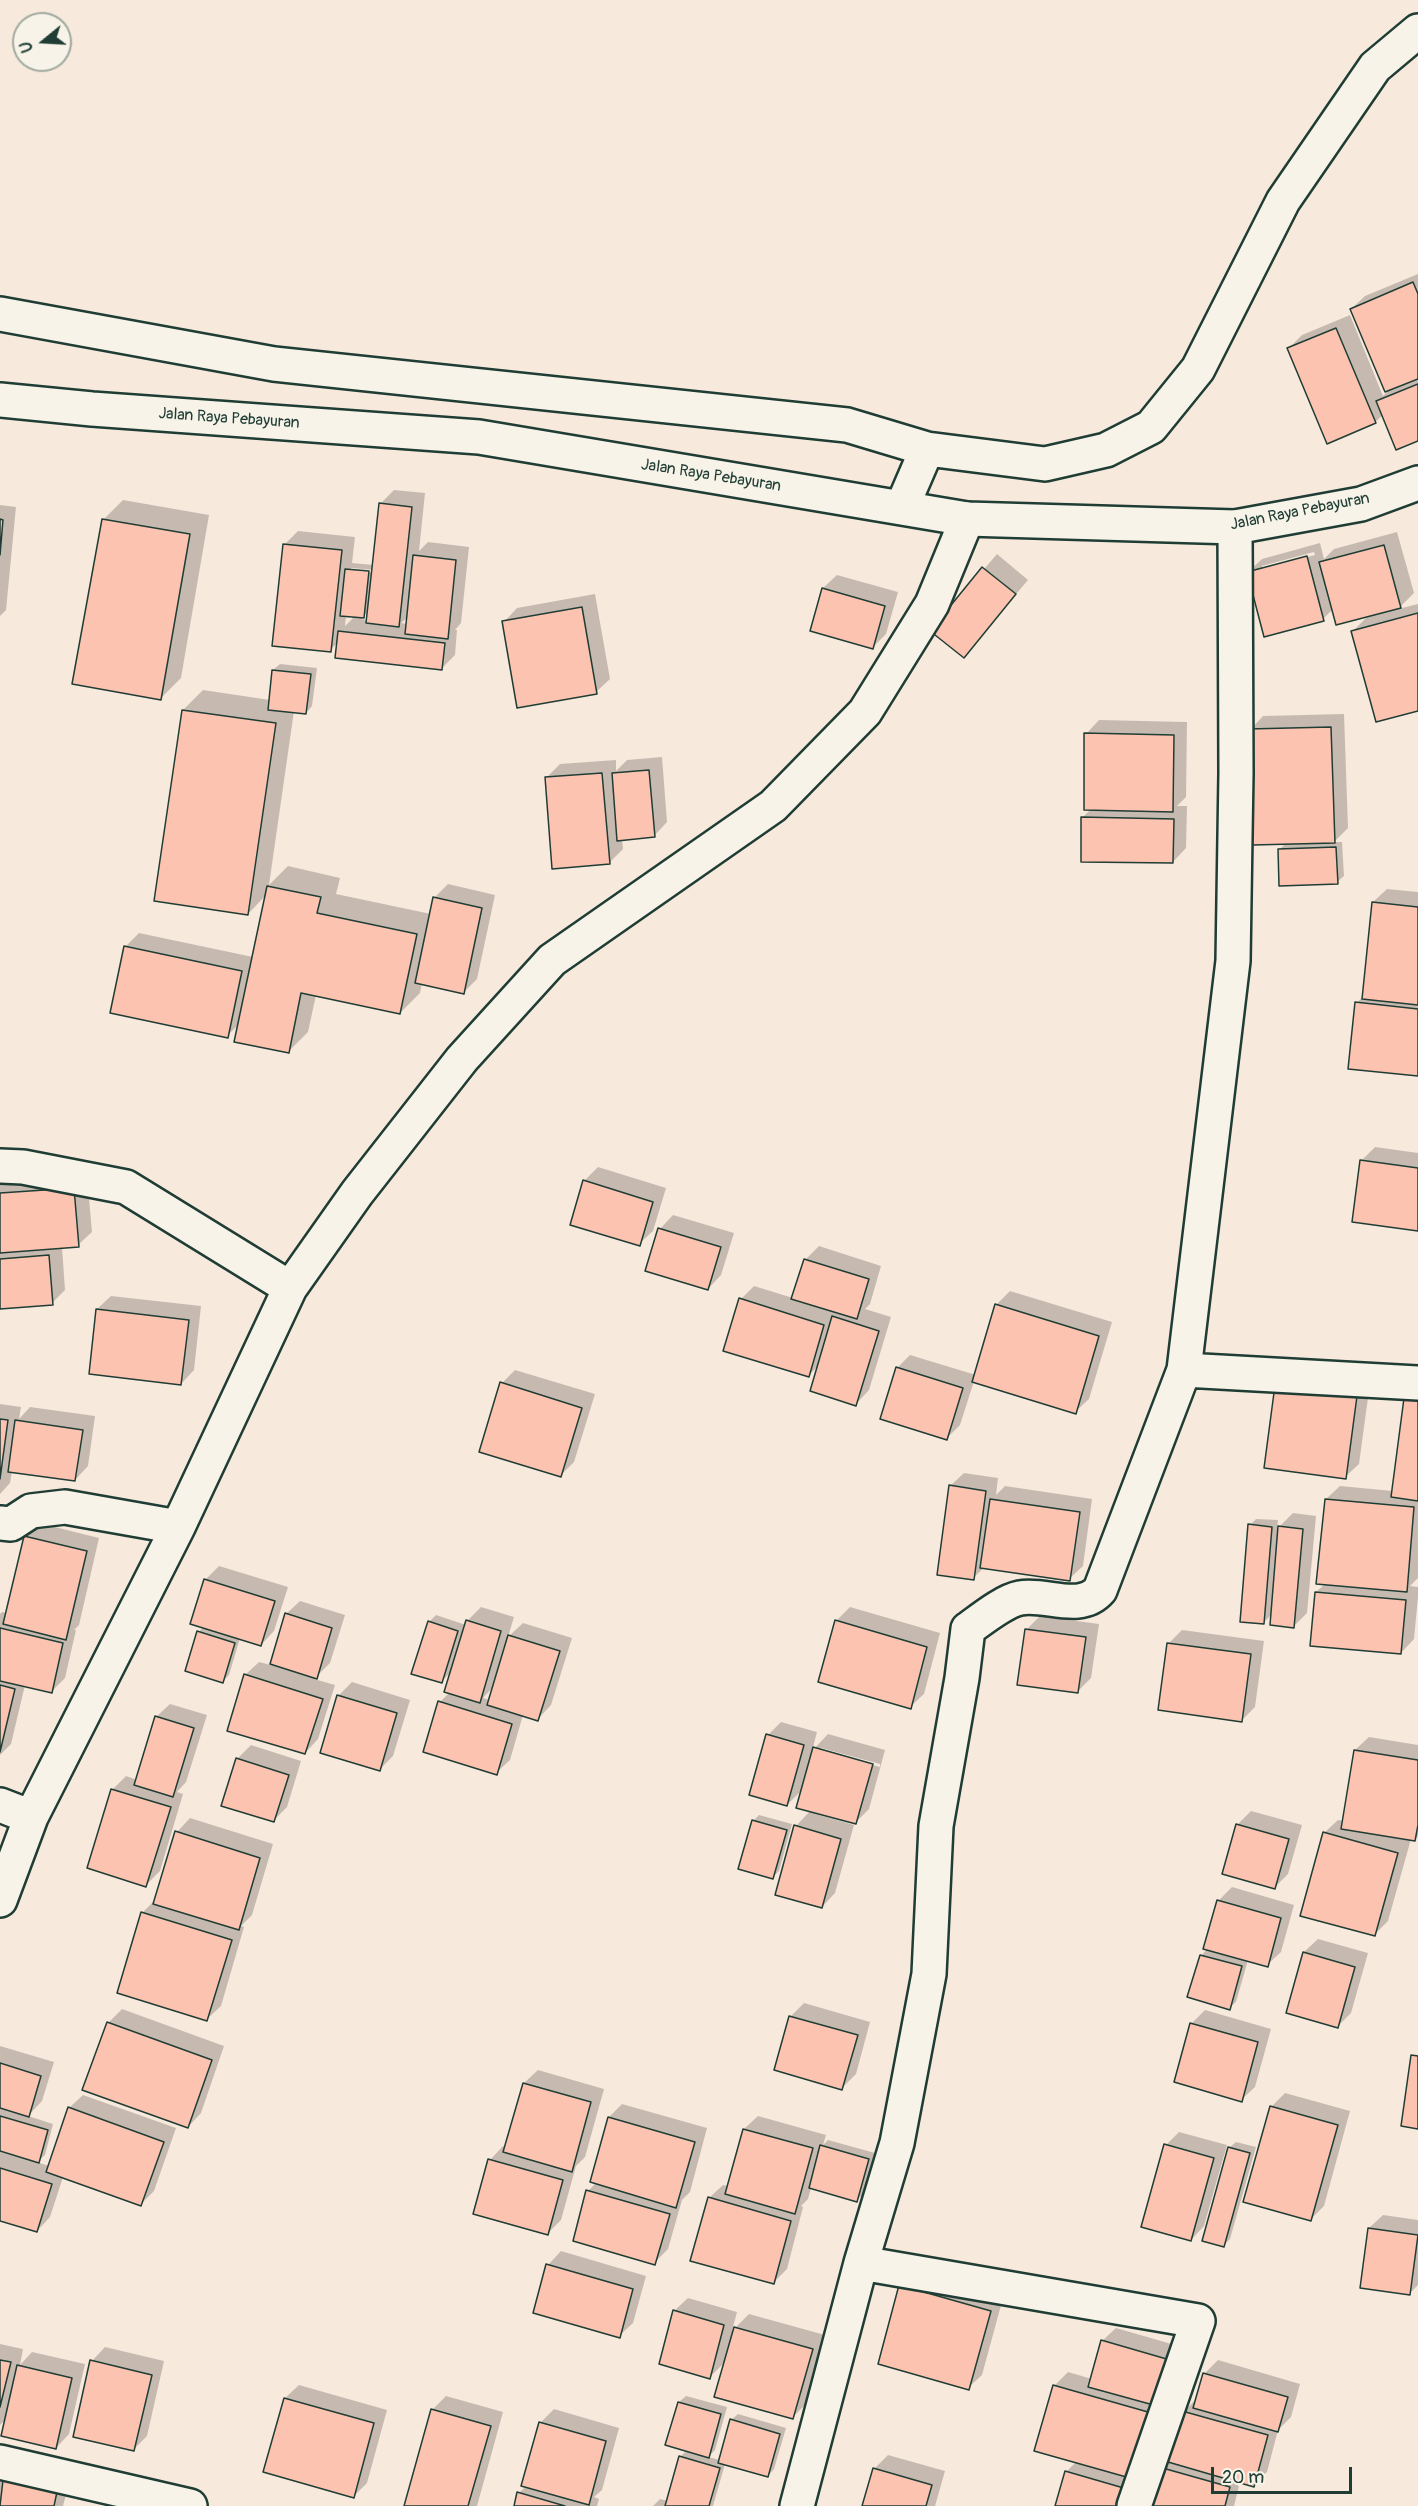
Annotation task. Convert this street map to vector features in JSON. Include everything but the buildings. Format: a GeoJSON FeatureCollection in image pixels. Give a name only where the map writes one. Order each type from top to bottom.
{"type":"FeatureCollection","features":[{"type":"Feature","properties":{"kind":"street"},"geometry":{"type":"LineString","coordinates":[[0,314],[274,364],[847,425],[927,449],[1045,464],[1106,450],[1151,427],[1198,369],[1283,201],[1375,67],[1418,31]]}},
{"type":"Feature","properties":{"kind":"street","name":"Jalan Raya Pebayuran"},"geometry":{"type":"LineString","coordinates":[[0,400],[92,410],[479,437],[967,519],[1235,528],[1361,504],[1418,483]]}},
{"type":"Feature","properties":{"kind":"street"},"geometry":{"type":"LineString","coordinates":[[902,507],[927,449]]}},
{"type":"Feature","properties":{"kind":"street"},"geometry":{"type":"LineString","coordinates":[[0,1900],[31,1817],[178,1527],[290,1288],[357,1193],[462,1059],[552,960],[773,806],[865,712],[932,604],[967,519]]}},
{"type":"Feature","properties":{"kind":"street"},"geometry":{"type":"LineString","coordinates":[[797,2506],[861,2263],[897,2143],[929,1974],[936,1826],[962,1678],[968,1629],[990,1613],[1020,1598],[1080,1601],[1094,1597],[1100,1590],[1184,1370],[1233,962],[1236,773],[1235,528]]}},
{"type":"Feature","properties":{"kind":"street"},"geometry":{"type":"LineString","coordinates":[[0,1166],[22,1167],[126,1186],[290,1288]]}},
{"type":"Feature","properties":{"kind":"street"},"geometry":{"type":"LineString","coordinates":[[1184,1370],[1418,1383]]}},
{"type":"Feature","properties":{"kind":"street"},"geometry":{"type":"LineString","coordinates":[[0,1522],[10,1524],[31,1511],[65,1507],[178,1527]]}},
{"type":"Feature","properties":{"kind":"street"},"geometry":{"type":"LineString","coordinates":[[0,1805],[31,1817]]}},
{"type":"Feature","properties":{"kind":"street"},"geometry":{"type":"LineString","coordinates":[[861,2263],[1198,2321],[1134,2506]]}},
{"type":"Feature","properties":{"kind":"street"},"geometry":{"type":"LineString","coordinates":[[0,2463],[190,2506]]}}]}
